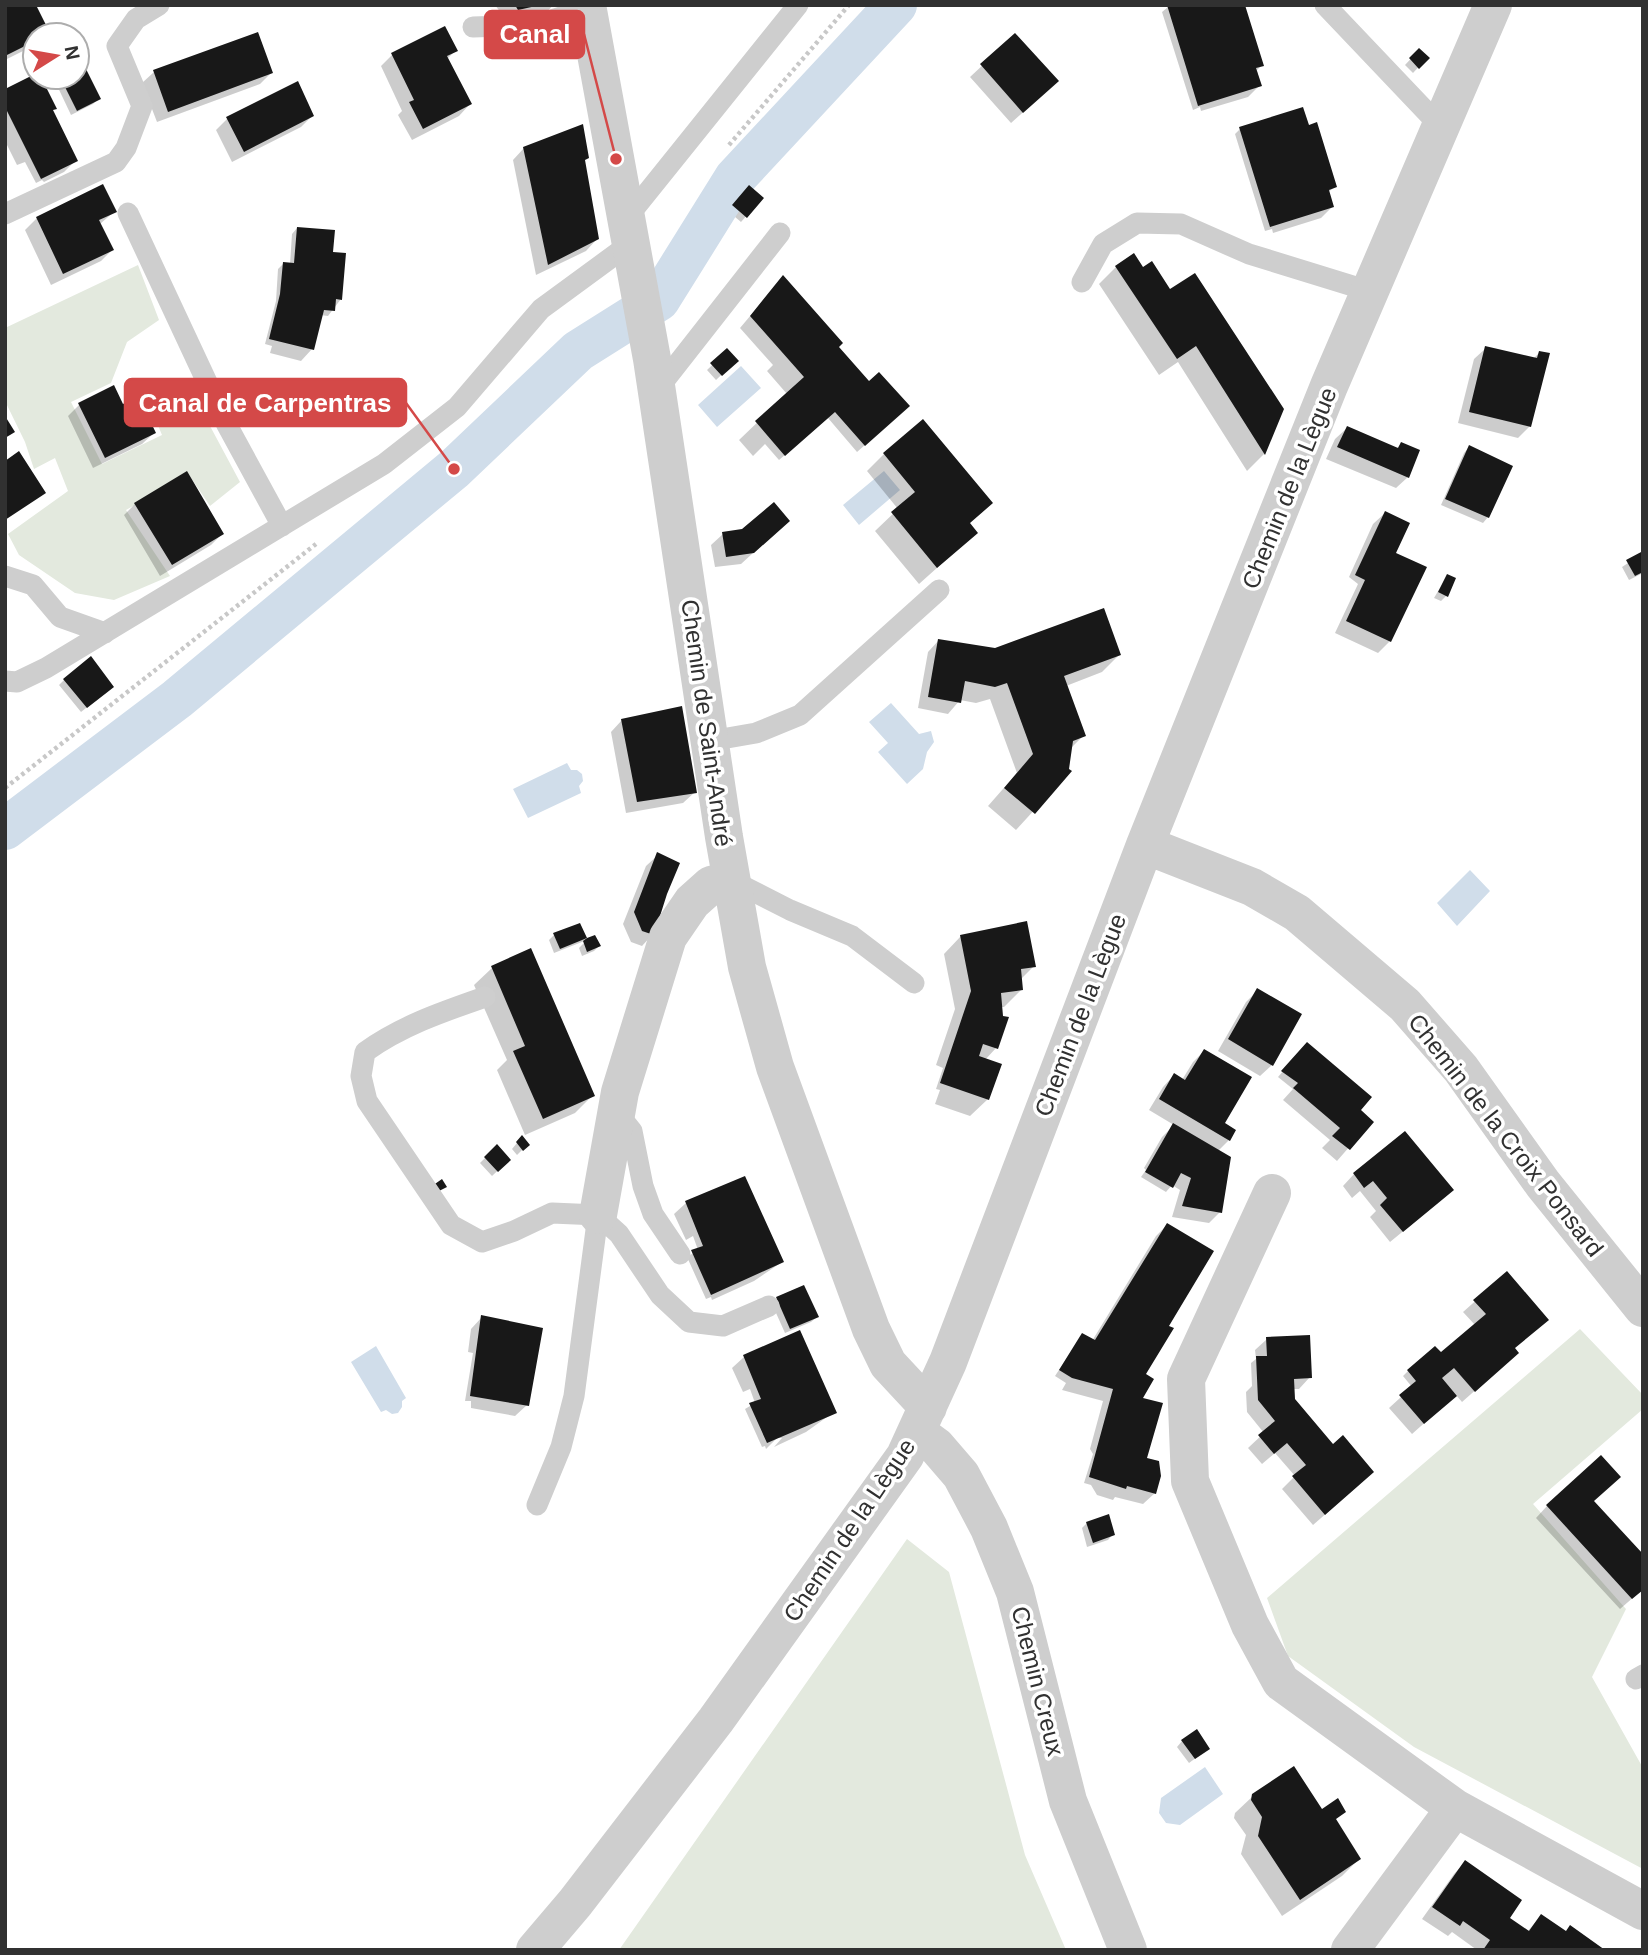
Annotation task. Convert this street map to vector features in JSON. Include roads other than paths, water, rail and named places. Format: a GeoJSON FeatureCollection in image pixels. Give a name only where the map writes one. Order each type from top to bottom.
{"type":"FeatureCollection","features":[{"type":"Feature","properties":{"kind":"street","name":"Chemin de la Lègue"},"geometry":{"type":"LineString","coordinates":[[535,1950],[575,1903],[716,1720],[905,1457],[953,1349],[1146,845],[1369,291],[1493,5]]}},
{"type":"Feature","properties":{"kind":"street","name":"Chemin de Saint-André"},"geometry":{"type":"LineString","coordinates":[[587,7],[655,374],[731,880],[747,967],[775,1067],[871,1329],[888,1364],[922,1419]]}},
{"type":"Feature","properties":{"kind":"street","name":"Chemin de la Croix Ponsard"},"geometry":{"type":"LineString","coordinates":[[1146,845],[1252,887],[1297,913],[1405,1005],[1461,1069],[1543,1184],[1643,1308]]}},
{"type":"Feature","properties":{"kind":"street"},"geometry":{"type":"LineString","coordinates":[[598,1215],[616,1111],[668,937],[692,902],[711,884],[731,880]]}},
{"type":"Feature","properties":{"kind":"street"},"geometry":{"type":"LineString","coordinates":[[1272,1193],[1186,1379],[1190,1480],[1250,1625],[1281,1682],[1455,1808],[1643,1910]]}},
{"type":"Feature","properties":{"kind":"street","name":"Chemin Creux"},"geometry":{"type":"LineString","coordinates":[[922,1419],[936,1446],[961,1475],[994,1541],[1015,1592],[1068,1801],[1128,1950]]}},
{"type":"Feature","properties":{"kind":"street"},"geometry":{"type":"LineString","coordinates":[[1350,1950],[1455,1808]]}},
{"type":"Feature","properties":{"kind":"lane"},"geometry":{"type":"LineString","coordinates":[[5,214],[116,162],[126,148],[142,106],[117,46],[136,19],[159,5]]}},
{"type":"Feature","properties":{"kind":"lane"},"geometry":{"type":"LineString","coordinates":[[5,681],[17,682],[46,668],[282,526],[384,464],[457,407],[541,309],[630,243],[798,5]]}},
{"type":"Feature","properties":{"kind":"lane"},"geometry":{"type":"LineString","coordinates":[[1325,5],[1440,126]]}},
{"type":"Feature","properties":{"kind":"lane"},"geometry":{"type":"LineString","coordinates":[[473,27],[537,26],[587,7]]}},
{"type":"Feature","properties":{"kind":"lane"},"geometry":{"type":"LineString","coordinates":[[128,213],[227,425],[282,526]]}},
{"type":"Feature","properties":{"kind":"lane"},"geometry":{"type":"LineString","coordinates":[[1082,282],[1103,244],[1138,223],[1181,224],[1249,254],[1369,291]]}},
{"type":"Feature","properties":{"kind":"lane"},"geometry":{"type":"LineString","coordinates":[[655,374],[780,233]]}},
{"type":"Feature","properties":{"kind":"lane"},"geometry":{"type":"LineString","coordinates":[[5,576],[33,585],[60,617],[105,633]]}},
{"type":"Feature","properties":{"kind":"lane"},"geometry":{"type":"LineString","coordinates":[[710,741],[756,733],[800,715],[939,590]]}},
{"type":"Feature","properties":{"kind":"lane"},"geometry":{"type":"LineString","coordinates":[[731,880],[790,910],[852,936],[914,984]]}},
{"type":"Feature","properties":{"kind":"lane"},"geometry":{"type":"LineString","coordinates":[[485,997],[422,1019],[386,1037],[365,1052],[361,1076],[368,1101],[451,1225],[482,1242],[552,1213],[598,1215],[619,1234],[660,1295],[689,1321],[723,1326],[769,1306]]}},
{"type":"Feature","properties":{"kind":"lane"},"geometry":{"type":"LineString","coordinates":[[616,1111],[632,1131],[643,1186],[653,1214],[680,1254]]}},
{"type":"Feature","properties":{"kind":"lane"},"geometry":{"type":"LineString","coordinates":[[537,1505],[561,1447],[574,1396],[598,1215]]}},
{"type":"Feature","properties":{"kind":"water"},"geometry":{"type":"Polygon","coordinates":[[[741,366],[761,388],[717,427],[698,405],[741,366]]]}},
{"type":"Feature","properties":{"kind":"water"},"geometry":{"type":"Polygon","coordinates":[[[884,471],[900,490],[859,525],[843,505],[884,471]]]}},
{"type":"Feature","properties":{"kind":"water"},"geometry":{"type":"Polygon","coordinates":[[[891,703],[919,734],[931,731],[934,742],[927,752],[923,769],[907,784],[878,752],[888,743],[869,722],[891,703]]]}},
{"type":"Feature","properties":{"kind":"water"},"geometry":{"type":"Polygon","coordinates":[[[567,763],[571,770],[582,774],[583,781],[579,786],[581,793],[528,818],[513,789],[567,763]]]}},
{"type":"Feature","properties":{"kind":"water"},"geometry":{"type":"Polygon","coordinates":[[[1470,870],[1490,891],[1457,926],[1437,903],[1470,870]]]}},
{"type":"Feature","properties":{"kind":"water"},"geometry":{"type":"Polygon","coordinates":[[[376,1346],[406,1398],[402,1401],[398,1413],[392,1414],[386,1410],[381,1412],[351,1362],[376,1346]]]}},
{"type":"Feature","properties":{"kind":"water"},"geometry":{"type":"Polygon","coordinates":[[[1205,1767],[1223,1794],[1180,1825],[1166,1823],[1159,1813],[1161,1798],[1205,1767]]]}},
{"type":"Feature","properties":{"kind":"waterway"},"geometry":{"type":"LineString","coordinates":[[5,829],[177,699],[454,469],[578,351],[659,300],[735,178],[896,5]]}},
{"type":"Feature","properties":{"kind":"place","name":"Canal"},"geometry":{"type":"Point","coordinates":[616,159]}},
{"type":"Feature","properties":{"kind":"place","name":"Canal de Carpentras"},"geometry":{"type":"Point","coordinates":[454,469]}}]}
